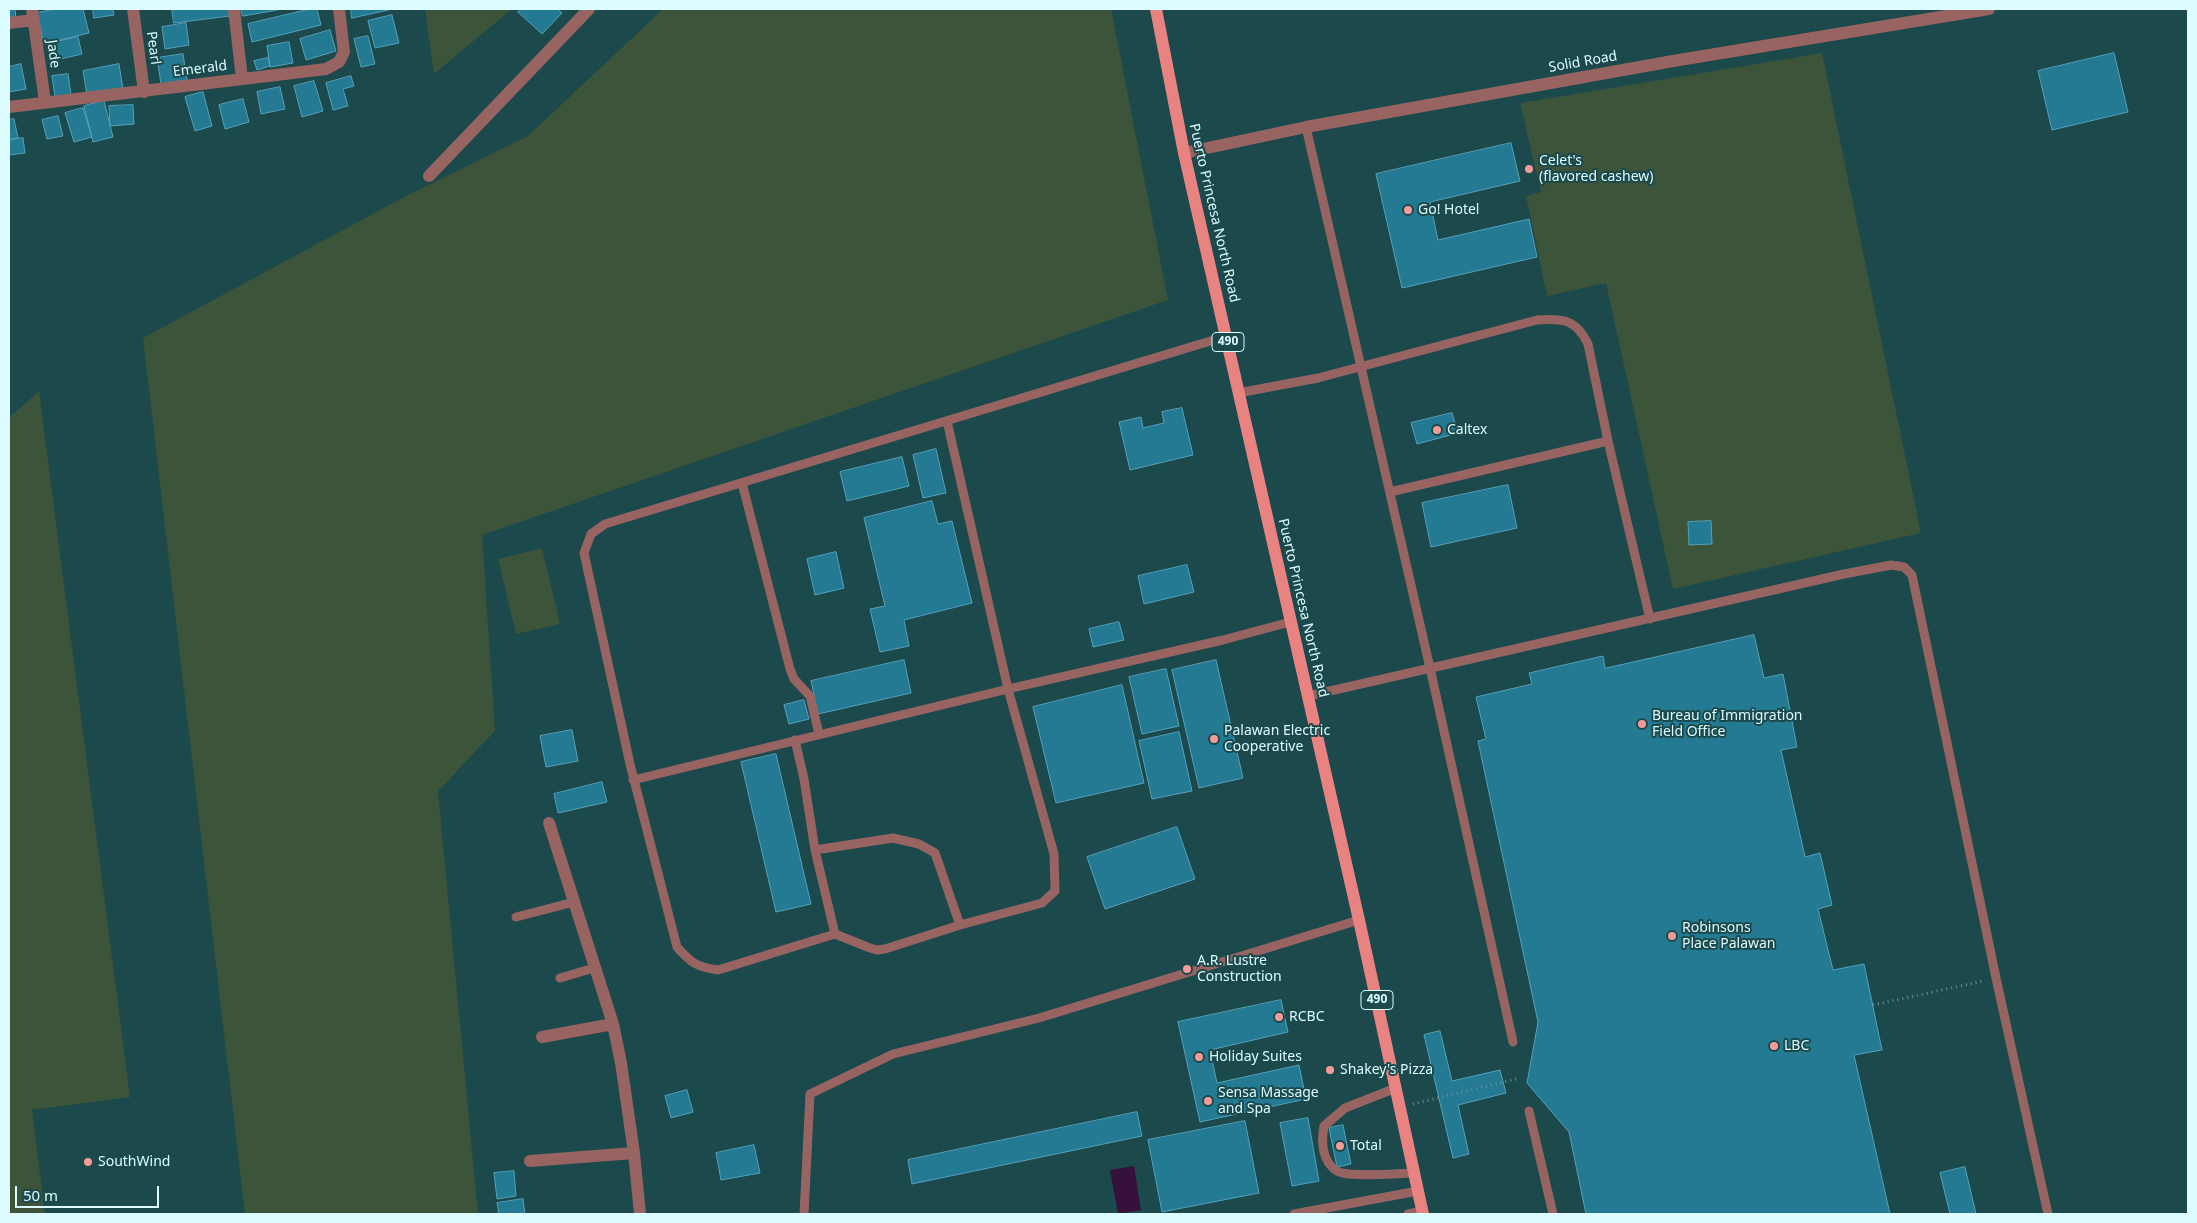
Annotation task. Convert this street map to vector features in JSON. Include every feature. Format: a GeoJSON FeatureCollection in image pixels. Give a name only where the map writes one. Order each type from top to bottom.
{"type":"FeatureCollection","features":[{"type":"Feature","properties":{"kind":"main road","name":"Puerto Princesa North Road"},"geometry":{"type":"LineString","coordinates":[[1156,9],[1184,153],[1359,920],[1423,1213]]}},
{"type":"Feature","properties":{"kind":"street","name":"Pearl"},"geometry":{"type":"LineString","coordinates":[[133,9],[144,92]]}},
{"type":"Feature","properties":{"kind":"street"},"geometry":{"type":"LineString","coordinates":[[234,9],[242,79]]}},
{"type":"Feature","properties":{"kind":"street","name":"Emerald"},"geometry":{"type":"LineString","coordinates":[[9,107],[326,69],[339,62],[344,52],[339,9]]}},
{"type":"Feature","properties":{"kind":"street"},"geometry":{"type":"LineString","coordinates":[[430,176],[589,9]]}},
{"type":"Feature","properties":{"kind":"street","name":"Solid Road"},"geometry":{"type":"LineString","coordinates":[[1184,153],[1306,127],[1673,61],[1989,9]]}},
{"type":"Feature","properties":{"kind":"street"},"geometry":{"type":"LineString","coordinates":[[9,23],[33,14]]}},
{"type":"Feature","properties":{"kind":"street","name":"Jade"},"geometry":{"type":"LineString","coordinates":[[33,14],[45,102]]}},
{"type":"Feature","properties":{"kind":"street"},"geometry":{"type":"LineString","coordinates":[[549,823],[612,1024],[621,1063],[634,1153],[640,1214]]}},
{"type":"Feature","properties":{"kind":"street"},"geometry":{"type":"LineString","coordinates":[[542,1037],[612,1024]]}},
{"type":"Feature","properties":{"kind":"street"},"geometry":{"type":"LineString","coordinates":[[530,1161],[634,1153]]}},
{"type":"Feature","properties":{"kind":"lane"},"geometry":{"type":"LineString","coordinates":[[1306,127],[1362,367],[1513,1042]]}},
{"type":"Feature","properties":{"kind":"lane"},"geometry":{"type":"LineString","coordinates":[[1238,393],[1362,367],[1537,320],[1556,318],[1570,323],[1582,331],[1588,344],[1608,441],[1650,619]]}},
{"type":"Feature","properties":{"kind":"lane"},"geometry":{"type":"LineString","coordinates":[[947,421],[1008,689],[1054,854],[1055,891],[1042,903],[877,950],[835,934],[718,970],[699,968],[687,959],[677,947],[634,780],[584,554],[591,534],[605,524],[1227,336]]}},
{"type":"Feature","properties":{"kind":"lane"},"geometry":{"type":"LineString","coordinates":[[1390,492],[1608,441]]}},
{"type":"Feature","properties":{"kind":"lane"},"geometry":{"type":"LineString","coordinates":[[742,483],[790,669],[794,679],[810,696],[819,734]]}},
{"type":"Feature","properties":{"kind":"lane"},"geometry":{"type":"LineString","coordinates":[[1308,696],[1844,574],[1891,565],[1904,567],[1912,575],[1996,978],[2048,1214]]}},
{"type":"Feature","properties":{"kind":"lane"},"geometry":{"type":"LineString","coordinates":[[634,780],[1008,689],[1223,640],[1290,622]]}},
{"type":"Feature","properties":{"kind":"lane"},"geometry":{"type":"LineString","coordinates":[[795,740],[804,779],[814,850],[835,934]]}},
{"type":"Feature","properties":{"kind":"lane"},"geometry":{"type":"LineString","coordinates":[[814,850],[893,838],[919,844],[935,853],[960,925]]}},
{"type":"Feature","properties":{"kind":"lane"},"geometry":{"type":"LineString","coordinates":[[516,917],[574,902]]}},
{"type":"Feature","properties":{"kind":"lane"},"geometry":{"type":"LineString","coordinates":[[804,1214],[810,1094],[893,1054],[1040,1018],[1359,920]]}},
{"type":"Feature","properties":{"kind":"lane"},"geometry":{"type":"LineString","coordinates":[[560,978],[594,968]]}},
{"type":"Feature","properties":{"kind":"lane"},"geometry":{"type":"LineString","coordinates":[[1396,1088],[1345,1108],[1324,1126],[1322,1144],[1324,1154],[1329,1164],[1338,1172],[1351,1174],[1414,1173]]}},
{"type":"Feature","properties":{"kind":"lane"},"geometry":{"type":"LineString","coordinates":[[1529,1111],[1553,1214]]}},
{"type":"Feature","properties":{"kind":"lane"},"geometry":{"type":"LineString","coordinates":[[1294,1214],[1418,1190]]}},
{"type":"Feature","properties":{"kind":"lane"},"geometry":{"type":"LineString","coordinates":[[1408,1214],[1423,1213]]}},
{"type":"Feature","properties":{"kind":"path"},"geometry":{"type":"LineString","coordinates":[[1873,1005],[1996,978]]}},
{"type":"Feature","properties":{"kind":"path"},"geometry":{"type":"LineString","coordinates":[[1400,1107],[1520,1078]]}},
{"type":"Feature","properties":{"kind":"green space"},"geometry":{"type":"Polygon","coordinates":[[[425,9],[512,9],[434,74],[425,9]]]}},
{"type":"Feature","properties":{"kind":"green space"},"geometry":{"type":"Polygon","coordinates":[[[663,9],[1111,9],[1168,300],[482,535],[495,731],[438,791],[478,1214],[245,1214],[143,338],[404,197],[528,136],[663,9]]]}},
{"type":"Feature","properties":{"kind":"green space"},"geometry":{"type":"Polygon","coordinates":[[[1822,53],[1921,533],[1673,589],[1606,283],[1547,296],[1526,196],[1541,192],[1520,103],[1822,53]]]}},
{"type":"Feature","properties":{"kind":"green space"},"geometry":{"type":"Polygon","coordinates":[[[39,391],[130,1097],[32,1110],[45,1214],[9,1214],[9,418],[39,391]]]}},
{"type":"Feature","properties":{"kind":"green space"},"geometry":{"type":"Polygon","coordinates":[[[542,548],[560,624],[516,634],[498,559],[542,548]]]}},
{"type":"Feature","properties":{"kind":"shaded area"},"geometry":{"type":"Polygon","coordinates":[[[1134,1166],[1141,1210],[1118,1214],[1110,1170],[1134,1166]]]}},
{"type":"Feature","properties":{"kind":"building"},"geometry":{"type":"Polygon","coordinates":[[[9,9],[15,9],[16,20],[9,21],[9,9]]]}},
{"type":"Feature","properties":{"kind":"building"},"geometry":{"type":"Polygon","coordinates":[[[56,9],[83,9],[89,33],[44,44],[37,13],[56,9]]]}},
{"type":"Feature","properties":{"kind":"building"},"geometry":{"type":"Polygon","coordinates":[[[93,9],[113,9],[114,15],[94,18],[93,9]]]}},
{"type":"Feature","properties":{"kind":"building"},"geometry":{"type":"Polygon","coordinates":[[[172,9],[229,9],[230,16],[174,23],[172,9]]]}},
{"type":"Feature","properties":{"kind":"building"},"geometry":{"type":"Polygon","coordinates":[[[241,9],[278,9],[278,10],[243,16],[241,9]]]}},
{"type":"Feature","properties":{"kind":"building"},"geometry":{"type":"Polygon","coordinates":[[[317,9],[321,25],[252,42],[248,24],[317,9]]]}},
{"type":"Feature","properties":{"kind":"building"},"geometry":{"type":"Polygon","coordinates":[[[351,9],[393,9],[352,18],[351,9]]]}},
{"type":"Feature","properties":{"kind":"building"},"geometry":{"type":"Polygon","coordinates":[[[521,9],[558,9],[562,13],[542,34],[518,12],[521,9]]]}},
{"type":"Feature","properties":{"kind":"building"},"geometry":{"type":"Polygon","coordinates":[[[392,15],[399,43],[375,48],[368,21],[392,15]]]}},
{"type":"Feature","properties":{"kind":"building"},"geometry":{"type":"Polygon","coordinates":[[[186,23],[189,45],[165,49],[162,27],[186,23]]]}},
{"type":"Feature","properties":{"kind":"building"},"geometry":{"type":"Polygon","coordinates":[[[330,30],[336,51],[306,60],[300,39],[330,30]]]}},
{"type":"Feature","properties":{"kind":"building"},"geometry":{"type":"Polygon","coordinates":[[[368,36],[375,64],[361,67],[354,39],[368,36]]]}},
{"type":"Feature","properties":{"kind":"building"},"geometry":{"type":"Polygon","coordinates":[[[78,37],[82,54],[56,60],[52,43],[78,37]]]}},
{"type":"Feature","properties":{"kind":"building"},"geometry":{"type":"Polygon","coordinates":[[[289,42],[293,63],[270,67],[267,46],[289,42]]]}},
{"type":"Feature","properties":{"kind":"building"},"geometry":{"type":"Polygon","coordinates":[[[2114,53],[2128,112],[2052,130],[2038,71],[2114,53]]]}},
{"type":"Feature","properties":{"kind":"building"},"geometry":{"type":"Polygon","coordinates":[[[183,54],[187,80],[161,84],[157,58],[183,54]]]}},
{"type":"Feature","properties":{"kind":"building"},"geometry":{"type":"Polygon","coordinates":[[[268,58],[270,66],[257,70],[254,61],[268,58]]]}},
{"type":"Feature","properties":{"kind":"building"},"geometry":{"type":"Polygon","coordinates":[[[21,64],[26,89],[9,92],[9,67],[21,64]]]}},
{"type":"Feature","properties":{"kind":"building"},"geometry":{"type":"Polygon","coordinates":[[[119,64],[123,89],[87,95],[83,71],[119,64]]]}},
{"type":"Feature","properties":{"kind":"building"},"geometry":{"type":"Polygon","coordinates":[[[68,74],[71,95],[55,97],[52,76],[68,74]]]}},
{"type":"Feature","properties":{"kind":"building"},"geometry":{"type":"Polygon","coordinates":[[[351,76],[354,86],[343,89],[348,106],[333,110],[326,83],[351,76]]]}},
{"type":"Feature","properties":{"kind":"building"},"geometry":{"type":"Polygon","coordinates":[[[314,81],[323,111],[302,117],[294,86],[314,81]]]}},
{"type":"Feature","properties":{"kind":"building"},"geometry":{"type":"Polygon","coordinates":[[[280,87],[285,109],[261,114],[257,92],[280,87]]]}},
{"type":"Feature","properties":{"kind":"building"},"geometry":{"type":"Polygon","coordinates":[[[203,92],[212,126],[195,131],[185,97],[203,92]]]}},
{"type":"Feature","properties":{"kind":"building"},"geometry":{"type":"Polygon","coordinates":[[[243,99],[249,122],[225,129],[219,105],[243,99]]]}},
{"type":"Feature","properties":{"kind":"building"},"geometry":{"type":"Polygon","coordinates":[[[104,101],[113,137],[93,142],[84,106],[104,101]]]}},
{"type":"Feature","properties":{"kind":"building"},"geometry":{"type":"Polygon","coordinates":[[[133,105],[134,124],[110,126],[109,106],[133,105]]]}},
{"type":"Feature","properties":{"kind":"building"},"geometry":{"type":"Polygon","coordinates":[[[83,108],[92,137],[74,142],[65,113],[83,108]]]}},
{"type":"Feature","properties":{"kind":"building"},"geometry":{"type":"Polygon","coordinates":[[[58,116],[63,136],[47,139],[42,120],[58,116]]]}},
{"type":"Feature","properties":{"kind":"building"},"geometry":{"type":"Polygon","coordinates":[[[14,119],[18,138],[9,140],[9,120],[14,119]]]}},
{"type":"Feature","properties":{"kind":"building"},"geometry":{"type":"Polygon","coordinates":[[[23,138],[25,153],[9,155],[9,140],[23,138]]]}},
{"type":"Feature","properties":{"kind":"building","name":"Go! Hotel"},"geometry":{"type":"Polygon","coordinates":[[[1511,143],[1520,181],[1430,202],[1438,240],[1529,219],[1537,257],[1402,288],[1376,174],[1511,143]]]}},
{"type":"Feature","properties":{"kind":"building"},"geometry":{"type":"Polygon","coordinates":[[[1182,408],[1193,455],[1130,470],[1119,422],[1141,417],[1143,428],[1164,423],[1162,412],[1182,408]]]}},
{"type":"Feature","properties":{"kind":"building"},"geometry":{"type":"Polygon","coordinates":[[[1452,413],[1458,433],[1417,444],[1411,423],[1452,413]]]}},
{"type":"Feature","properties":{"kind":"building"},"geometry":{"type":"Polygon","coordinates":[[[936,449],[946,493],[923,498],[913,455],[936,449]]]}},
{"type":"Feature","properties":{"kind":"building"},"geometry":{"type":"Polygon","coordinates":[[[902,457],[909,486],[847,501],[840,472],[902,457]]]}},
{"type":"Feature","properties":{"kind":"building"},"geometry":{"type":"Polygon","coordinates":[[[1508,485],[1517,528],[1431,547],[1422,503],[1508,485]]]}},
{"type":"Feature","properties":{"kind":"building"},"geometry":{"type":"Polygon","coordinates":[[[932,501],[938,524],[952,521],[972,603],[904,620],[909,646],[880,652],[870,609],[885,606],[864,518],[932,501]]]}},
{"type":"Feature","properties":{"kind":"building"},"geometry":{"type":"Polygon","coordinates":[[[1711,521],[1712,544],[1689,545],[1688,522],[1711,521]]]}},
{"type":"Feature","properties":{"kind":"building"},"geometry":{"type":"Polygon","coordinates":[[[836,552],[844,588],[815,595],[807,559],[836,552]]]}},
{"type":"Feature","properties":{"kind":"building"},"geometry":{"type":"Polygon","coordinates":[[[1187,565],[1194,592],[1144,604],[1138,576],[1187,565]]]}},
{"type":"Feature","properties":{"kind":"building"},"geometry":{"type":"Polygon","coordinates":[[[1119,622],[1124,640],[1093,647],[1089,629],[1119,622]]]}},
{"type":"Feature","properties":{"kind":"building","name":"Robinsons Place Palawan"},"geometry":{"type":"Polygon","coordinates":[[[1754,635],[1764,678],[1783,674],[1797,747],[1781,750],[1805,857],[1820,853],[1832,905],[1818,909],[1833,970],[1864,964],[1882,1050],[1854,1055],[1890,1214],[1586,1214],[1569,1132],[1527,1083],[1538,1022],[1478,741],[1486,739],[1476,697],[1532,684],[1529,673],[1603,656],[1605,668],[1754,635]]]}},
{"type":"Feature","properties":{"kind":"building"},"geometry":{"type":"Polygon","coordinates":[[[904,660],[911,693],[818,714],[811,681],[904,660]]]}},
{"type":"Feature","properties":{"kind":"building"},"geometry":{"type":"Polygon","coordinates":[[[1216,660],[1243,778],[1199,788],[1172,670],[1216,660]]]}},
{"type":"Feature","properties":{"kind":"building"},"geometry":{"type":"Polygon","coordinates":[[[1166,669],[1179,726],[1142,734],[1129,677],[1166,669]]]}},
{"type":"Feature","properties":{"kind":"building"},"geometry":{"type":"Polygon","coordinates":[[[1122,685],[1144,783],[1056,803],[1033,707],[1122,685]]]}},
{"type":"Feature","properties":{"kind":"building"},"geometry":{"type":"Polygon","coordinates":[[[804,700],[809,719],[789,724],[784,705],[804,700]]]}},
{"type":"Feature","properties":{"kind":"building"},"geometry":{"type":"Polygon","coordinates":[[[572,730],[578,761],[546,767],[540,736],[572,730]]]}},
{"type":"Feature","properties":{"kind":"building"},"geometry":{"type":"Polygon","coordinates":[[[1179,732],[1192,791],[1152,799],[1139,741],[1179,732]]]}},
{"type":"Feature","properties":{"kind":"building"},"geometry":{"type":"Polygon","coordinates":[[[776,754],[811,904],[776,912],[741,762],[776,754]]]}},
{"type":"Feature","properties":{"kind":"building"},"geometry":{"type":"Polygon","coordinates":[[[602,782],[607,802],[558,813],[554,794],[602,782]]]}},
{"type":"Feature","properties":{"kind":"building"},"geometry":{"type":"Polygon","coordinates":[[[1177,827],[1195,879],[1105,909],[1087,857],[1177,827]]]}},
{"type":"Feature","properties":{"kind":"building","name":"Holiday Suites"},"geometry":{"type":"Polygon","coordinates":[[[1281,1000],[1288,1032],[1210,1050],[1217,1083],[1299,1065],[1306,1099],[1200,1122],[1178,1022],[1281,1000]]]}},
{"type":"Feature","properties":{"kind":"building"},"geometry":{"type":"Polygon","coordinates":[[[1440,1031],[1452,1081],[1500,1070],[1506,1093],[1458,1105],[1469,1154],[1453,1158],[1424,1035],[1440,1031]]]}},
{"type":"Feature","properties":{"kind":"building"},"geometry":{"type":"Polygon","coordinates":[[[687,1090],[693,1112],[671,1118],[665,1096],[687,1090]]]}},
{"type":"Feature","properties":{"kind":"building"},"geometry":{"type":"Polygon","coordinates":[[[1137,1112],[1142,1136],[912,1184],[908,1160],[1137,1112]]]}},
{"type":"Feature","properties":{"kind":"building"},"geometry":{"type":"Polygon","coordinates":[[[1308,1118],[1319,1181],[1292,1186],[1280,1123],[1308,1118]]]}},
{"type":"Feature","properties":{"kind":"building"},"geometry":{"type":"Polygon","coordinates":[[[1245,1121],[1259,1193],[1162,1212],[1148,1140],[1245,1121]]]}},
{"type":"Feature","properties":{"kind":"building","name":"Total"},"geometry":{"type":"Polygon","coordinates":[[[1343,1125],[1351,1164],[1337,1167],[1329,1128],[1343,1125]]]}},
{"type":"Feature","properties":{"kind":"building"},"geometry":{"type":"Polygon","coordinates":[[[754,1145],[760,1173],[721,1180],[716,1153],[754,1145]]]}},
{"type":"Feature","properties":{"kind":"building"},"geometry":{"type":"Polygon","coordinates":[[[1965,1167],[1976,1214],[1950,1214],[1940,1173],[1965,1167]]]}},
{"type":"Feature","properties":{"kind":"building"},"geometry":{"type":"Polygon","coordinates":[[[514,1171],[516,1196],[497,1199],[494,1173],[514,1171]]]}},
{"type":"Feature","properties":{"kind":"building"},"geometry":{"type":"Polygon","coordinates":[[[523,1199],[525,1214],[499,1214],[497,1203],[523,1199]]]}},
{"type":"Feature","properties":{"kind":"place","name":"Celet's (flavored cashew)"},"geometry":{"type":"Point","coordinates":[1529,169]}},
{"type":"Feature","properties":{"kind":"place","name":"Go! Hotel"},"geometry":{"type":"Point","coordinates":[1408,210]}},
{"type":"Feature","properties":{"kind":"place","name":"Caltex"},"geometry":{"type":"Point","coordinates":[1437,430]}},
{"type":"Feature","properties":{"kind":"place","name":"Bureau of Immigration Field Office"},"geometry":{"type":"Point","coordinates":[1642,724]}},
{"type":"Feature","properties":{"kind":"place","name":"Palawan Electric Cooperative"},"geometry":{"type":"Point","coordinates":[1214,739]}},
{"type":"Feature","properties":{"kind":"place","name":"Robinsons Place Palawan"},"geometry":{"type":"Point","coordinates":[1672,936]}},
{"type":"Feature","properties":{"kind":"place","name":"A.R. Lustre Construction"},"geometry":{"type":"Point","coordinates":[1187,969]}},
{"type":"Feature","properties":{"kind":"place","name":"RCBC"},"geometry":{"type":"Point","coordinates":[1279,1017]}},
{"type":"Feature","properties":{"kind":"place","name":"LBC"},"geometry":{"type":"Point","coordinates":[1774,1046]}},
{"type":"Feature","properties":{"kind":"place","name":"Holiday Suites"},"geometry":{"type":"Point","coordinates":[1199,1057]}},
{"type":"Feature","properties":{"kind":"place","name":"Shakey's Pizza"},"geometry":{"type":"Point","coordinates":[1330,1070]}},
{"type":"Feature","properties":{"kind":"place","name":"Sensa Massage and Spa"},"geometry":{"type":"Point","coordinates":[1208,1101]}},
{"type":"Feature","properties":{"kind":"place","name":"Total"},"geometry":{"type":"Point","coordinates":[1340,1146]}},
{"type":"Feature","properties":{"kind":"place","name":"SouthWind"},"geometry":{"type":"Point","coordinates":[88,1162]}}]}
